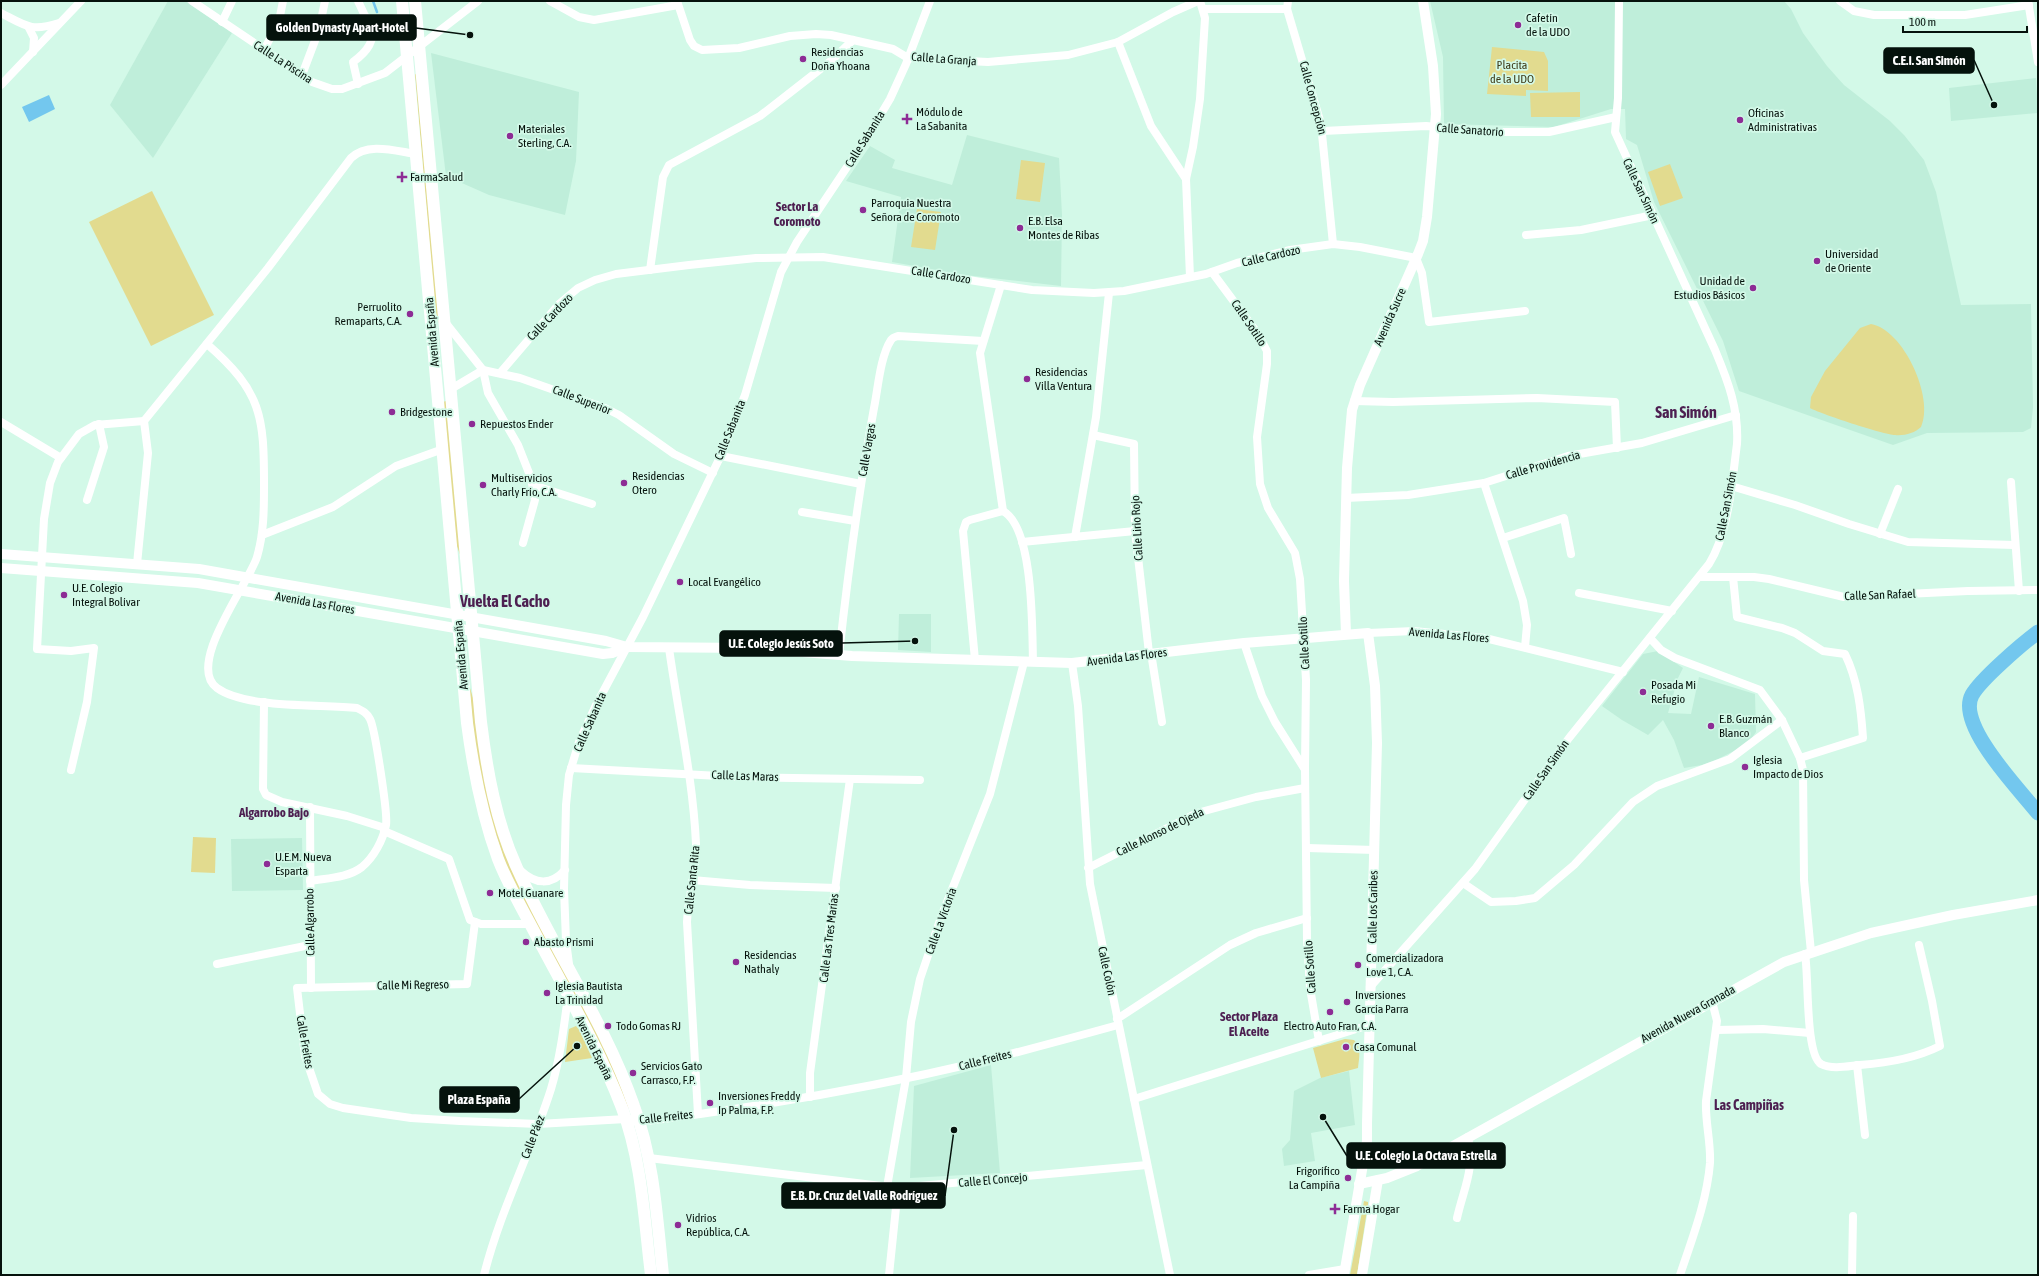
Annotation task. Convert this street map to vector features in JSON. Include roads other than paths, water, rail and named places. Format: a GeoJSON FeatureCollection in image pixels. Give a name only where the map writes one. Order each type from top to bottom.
{"type":"FeatureCollection","features":[{"type":"Feature","properties":{"kind":"main road","name":"Avenida España"},"geometry":{"type":"LineString","coordinates":[[402,1],[468,729],[478,790],[498,858],[530,924],[602,1062],[626,1119],[639,1173],[651,1275]]}},
{"type":"Feature","properties":{"kind":"main road","name":"Avenida España"},"geometry":{"type":"LineString","coordinates":[[415,1],[481,722],[488,768],[499,816],[516,868],[614,1056],[640,1122],[649,1158],[663,1275]]}},
{"type":"Feature","properties":{"kind":"main road"},"geometry":{"type":"LineString","coordinates":[[438,393],[451,389]]}},
{"type":"Feature","properties":{"kind":"street"},"geometry":{"type":"LineString","coordinates":[[1,85],[81,1]]}},
{"type":"Feature","properties":{"kind":"street","name":"Calle La Piscina"},"geometry":{"type":"LineString","coordinates":[[192,1],[312,82],[332,89],[342,89],[385,73],[478,1]]}},
{"type":"Feature","properties":{"kind":"street"},"geometry":{"type":"LineString","coordinates":[[222,22],[232,1]]}},
{"type":"Feature","properties":{"kind":"street"},"geometry":{"type":"LineString","coordinates":[[264,50],[279,21],[284,1]]}},
{"type":"Feature","properties":{"kind":"street"},"geometry":{"type":"LineString","coordinates":[[302,75],[319,30],[325,1]]}},
{"type":"Feature","properties":{"kind":"street"},"geometry":{"type":"LineString","coordinates":[[358,1],[365,16],[373,22],[403,17]]}},
{"type":"Feature","properties":{"kind":"street","name":"Calle La Granja"},"geometry":{"type":"LineString","coordinates":[[550,1],[580,17],[594,20],[677,3],[692,44],[702,50],[739,48],[804,34],[831,35],[893,50],[908,58],[942,61],[1016,61],[1068,55],[1118,42],[1173,12],[1199,1]]}},
{"type":"Feature","properties":{"kind":"street","name":"Calle Sabanita"},"geometry":{"type":"LineString","coordinates":[[570,971],[566,940],[566,794],[571,768],[580,742],[596,705],[627,647],[721,456],[744,395],[781,272],[869,134],[890,98],[908,58],[930,1]]}},
{"type":"Feature","properties":{"kind":"street"},"geometry":{"type":"LineString","coordinates":[[1190,277],[1186,179],[1193,147],[1200,98],[1205,18],[1199,1]]}},
{"type":"Feature","properties":{"kind":"street","name":"Avenida Sucre"},"geometry":{"type":"LineString","coordinates":[[1346,634],[1344,581],[1346,498],[1350,425],[1354,401],[1416,258],[1425,232],[1435,128],[1436,100],[1434,66],[1423,1]]}},
{"type":"Feature","properties":{"kind":"street","name":"Calle San Simón"},"geometry":{"type":"LineString","coordinates":[[1370,987],[1416,933],[1463,882],[1569,738],[1700,577],[1715,556],[1719,544],[1731,486],[1737,444],[1736,415],[1725,375],[1615,132],[1620,52],[1619,1]]}},
{"type":"Feature","properties":{"kind":"street"},"geometry":{"type":"LineString","coordinates":[[1840,1],[1854,11],[1874,15],[1965,15],[2029,3],[2038,62]]}},
{"type":"Feature","properties":{"kind":"street"},"geometry":{"type":"LineString","coordinates":[[1203,9],[1288,5]]}},
{"type":"Feature","properties":{"kind":"street","name":"Calle Concepción"},"geometry":{"type":"LineString","coordinates":[[1288,5],[1323,131],[1333,244]]}},
{"type":"Feature","properties":{"kind":"street"},"geometry":{"type":"LineString","coordinates":[[1,13],[29,28],[45,27],[62,22]]}},
{"type":"Feature","properties":{"kind":"street"},"geometry":{"type":"LineString","coordinates":[[358,84],[353,62],[362,55],[371,43],[374,33],[373,22]]}},
{"type":"Feature","properties":{"kind":"street"},"geometry":{"type":"LineString","coordinates":[[29,28],[34,38],[33,52]]}},
{"type":"Feature","properties":{"kind":"street"},"geometry":{"type":"LineString","coordinates":[[650,270],[663,177],[669,165],[760,116],[832,60],[853,40]]}},
{"type":"Feature","properties":{"kind":"street"},"geometry":{"type":"LineString","coordinates":[[1118,42],[1151,126],[1186,179]]}},
{"type":"Feature","properties":{"kind":"street","name":"Calle Sanatorio"},"geometry":{"type":"LineString","coordinates":[[1323,131],[1421,126],[1489,132],[1549,132],[1616,117]]}},
{"type":"Feature","properties":{"kind":"street"},"geometry":{"type":"LineString","coordinates":[[137,564],[148,453],[144,421],[281,252],[321,196],[357,152],[369,149],[416,154]]}},
{"type":"Feature","properties":{"kind":"street"},"geometry":{"type":"LineString","coordinates":[[1526,235],[1581,230],[1653,216]]}},
{"type":"Feature","properties":{"kind":"street","name":"Calle Cardozo"},"geometry":{"type":"LineString","coordinates":[[500,373],[559,304],[578,288],[603,277],[650,270],[790,256],[823,257],[1048,291],[1109,293],[1212,272],[1290,250],[1333,244],[1360,247],[1416,258]]}},
{"type":"Feature","properties":{"kind":"street"},"geometry":{"type":"LineString","coordinates":[[1416,258],[1422,273],[1429,322],[1525,311]]}},
{"type":"Feature","properties":{"kind":"street","name":"Calle Sotillo"},"geometry":{"type":"LineString","coordinates":[[1212,272],[1258,334],[1267,351],[1267,364],[1258,437],[1258,472],[1263,496],[1268,508],[1295,553],[1300,579],[1304,637],[1307,918],[1310,988],[1319,1041]]}},
{"type":"Feature","properties":{"kind":"street"},"geometry":{"type":"LineString","coordinates":[[975,660],[963,531],[966,522],[970,520],[1003,511],[980,358],[983,341],[991,321],[1001,285]]}},
{"type":"Feature","properties":{"kind":"street"},"geometry":{"type":"LineString","coordinates":[[1074,537],[1093,435],[1109,293]]}},
{"type":"Feature","properties":{"kind":"street"},"geometry":{"type":"LineString","coordinates":[[445,322],[483,370],[488,393],[518,445],[533,485],[535,500],[524,543]]}},
{"type":"Feature","properties":{"kind":"street","name":"Calle Vargas"},"geometry":{"type":"LineString","coordinates":[[839,655],[855,521],[861,484],[881,374],[891,339],[896,336],[904,336],[983,341]]}},
{"type":"Feature","properties":{"kind":"street"},"geometry":{"type":"LineString","coordinates":[[207,344],[237,373],[252,396],[258,409],[263,437],[264,510],[262,535],[256,559],[248,578],[218,631],[210,658],[210,676],[213,684],[225,692],[264,702],[356,708],[368,715],[373,728],[385,804],[385,830],[375,852],[361,867],[341,876],[310,881]]}},
{"type":"Feature","properties":{"kind":"street"},"geometry":{"type":"LineString","coordinates":[[451,389],[483,370]]}},
{"type":"Feature","properties":{"kind":"street","name":"Calle Superior"},"geometry":{"type":"LineString","coordinates":[[483,370],[500,373],[605,408],[620,415],[674,454],[713,473]]}},
{"type":"Feature","properties":{"kind":"street"},"geometry":{"type":"LineString","coordinates":[[1354,401],[1393,402],[1537,398],[1615,402],[1617,448]]}},
{"type":"Feature","properties":{"kind":"street","name":"Calle Providencia"},"geometry":{"type":"LineString","coordinates":[[1346,498],[1408,495],[1484,482],[1568,456],[1642,443],[1736,415]]}},
{"type":"Feature","properties":{"kind":"street"},"geometry":{"type":"LineString","coordinates":[[71,770],[86,702],[94,648],[71,652],[37,649],[46,502],[53,476],[61,458],[79,434],[99,424],[144,421]]}},
{"type":"Feature","properties":{"kind":"street"},"geometry":{"type":"LineString","coordinates":[[1,422],[61,458]]}},
{"type":"Feature","properties":{"kind":"street"},"geometry":{"type":"LineString","coordinates":[[86,500],[104,447],[99,424]]}},
{"type":"Feature","properties":{"kind":"street","name":"Calle Lirio Rojo"},"geometry":{"type":"LineString","coordinates":[[1093,435],[1134,444],[1135,531],[1150,653],[1162,722]]}},
{"type":"Feature","properties":{"kind":"street"},"geometry":{"type":"LineString","coordinates":[[262,535],[326,510],[354,494],[396,466],[443,449]]}},
{"type":"Feature","properties":{"kind":"street"},"geometry":{"type":"LineString","coordinates":[[721,456],[861,484]]}},
{"type":"Feature","properties":{"kind":"street"},"geometry":{"type":"LineString","coordinates":[[1484,482],[1526,614],[1527,632],[1525,646]]}},
{"type":"Feature","properties":{"kind":"street"},"geometry":{"type":"LineString","coordinates":[[2011,482],[2019,591]]}},
{"type":"Feature","properties":{"kind":"street"},"geometry":{"type":"LineString","coordinates":[[533,485],[592,504]]}},
{"type":"Feature","properties":{"kind":"street"},"geometry":{"type":"LineString","coordinates":[[1731,486],[1795,504],[1880,534],[1917,542],[2015,545]]}},
{"type":"Feature","properties":{"kind":"street"},"geometry":{"type":"LineString","coordinates":[[1880,534],[1898,489]]}},
{"type":"Feature","properties":{"kind":"street","name":"Calle La Victoria"},"geometry":{"type":"LineString","coordinates":[[887,1187],[906,1078],[911,1022],[920,979],[941,917],[990,794],[1028,662],[1029,580],[1025,551],[1010,516],[1003,511]]}},
{"type":"Feature","properties":{"kind":"street"},"geometry":{"type":"LineString","coordinates":[[802,512],[855,521]]}},
{"type":"Feature","properties":{"kind":"street"},"geometry":{"type":"LineString","coordinates":[[1503,538],[1564,518],[1571,554]]}},
{"type":"Feature","properties":{"kind":"street"},"geometry":{"type":"LineString","coordinates":[[1022,542],[1135,531]]}},
{"type":"Feature","properties":{"kind":"street","name":"Avenida Las Flores"},"geometry":{"type":"LineString","coordinates":[[1,554],[199,569],[606,641],[627,647],[759,648],[839,655],[1072,663],[1150,653],[1304,637],[1368,633],[1437,633],[1485,638],[1525,646],[1622,672]]}},
{"type":"Feature","properties":{"kind":"street","name":"Avenida Las Flores"},"geometry":{"type":"LineString","coordinates":[[1,568],[190,582],[603,654],[612,653],[627,647]]}},
{"type":"Feature","properties":{"kind":"street","name":"Calle San Rafael"},"geometry":{"type":"LineString","coordinates":[[1700,577],[1769,579],[1844,597],[1968,591],[2038,590]]}},
{"type":"Feature","properties":{"kind":"street"},"geometry":{"type":"LineString","coordinates":[[1733,577],[1737,617],[1790,631],[1823,650],[1845,654],[1850,663],[1860,704],[1863,738],[1800,758]]}},
{"type":"Feature","properties":{"kind":"street"},"geometry":{"type":"LineString","coordinates":[[1579,593],[1672,611]]}},
{"type":"Feature","properties":{"kind":"street","name":"Calle Los Caribes"},"geometry":{"type":"LineString","coordinates":[[1344,1272],[1367,1141],[1370,987],[1375,850],[1376,698],[1368,633]]}},
{"type":"Feature","properties":{"kind":"street"},"geometry":{"type":"LineString","coordinates":[[1650,638],[1661,650],[1675,658],[1760,690],[1782,720],[1800,758],[1804,778],[1804,886],[1808,953],[1807,970],[1810,1033],[1814,1054],[1820,1063],[1831,1067],[1857,1065],[1923,1054],[1940,1046],[1932,1001],[1919,946]]}},
{"type":"Feature","properties":{"kind":"street"},"geometry":{"type":"LineString","coordinates":[[1244,643],[1262,696],[1275,722],[1305,768]]}},
{"type":"Feature","properties":{"kind":"street","name":"Calle Santa Rita"},"geometry":{"type":"LineString","coordinates":[[669,648],[690,775],[696,844],[687,922],[698,1114]]}},
{"type":"Feature","properties":{"kind":"street","name":"Calle Colón"},"geometry":{"type":"LineString","coordinates":[[1072,663],[1078,706],[1088,868],[1170,1275]]}},
{"type":"Feature","properties":{"kind":"street"},"geometry":{"type":"LineString","coordinates":[[264,702],[264,792],[272,798],[347,816],[385,830],[449,859],[467,916],[475,922],[489,924],[530,924]]}},
{"type":"Feature","properties":{"kind":"street"},"geometry":{"type":"LineString","coordinates":[[1463,882],[1491,902],[1516,901],[1535,898],[1574,865],[1623,812],[1648,791],[1657,786],[1730,760],[1782,720]]}},
{"type":"Feature","properties":{"kind":"street","name":"Calle Las Maras"},"geometry":{"type":"LineString","coordinates":[[571,768],[690,775],[920,780]]}},
{"type":"Feature","properties":{"kind":"street","name":"Calle Las Tres Marías"},"geometry":{"type":"LineString","coordinates":[[810,1097],[810,1073],[850,779]]}},
{"type":"Feature","properties":{"kind":"street","name":"Calle Alonso de Ojeda"},"geometry":{"type":"LineString","coordinates":[[1088,868],[1197,813],[1256,797],[1305,788]]}},
{"type":"Feature","properties":{"kind":"street","name":"Calle Algarrobo"},"geometry":{"type":"LineString","coordinates":[[310,808],[311,988]]}},
{"type":"Feature","properties":{"kind":"street"},"geometry":{"type":"LineString","coordinates":[[1307,848],[1375,850]]}},
{"type":"Feature","properties":{"kind":"street"},"geometry":{"type":"LineString","coordinates":[[516,868],[532,880],[542,882],[554,880],[565,870]]}},
{"type":"Feature","properties":{"kind":"street"},"geometry":{"type":"LineString","coordinates":[[692,880],[750,885],[836,888]]}},
{"type":"Feature","properties":{"kind":"street","name":"Avenida Nueva Granada"},"geometry":{"type":"LineString","coordinates":[[1359,1184],[1378,1180],[1417,1166],[1773,967],[1808,953],[1892,928],[1953,915],[2038,900]]}},
{"type":"Feature","properties":{"kind":"street","name":"Calle Freites"},"geometry":{"type":"LineString","coordinates":[[297,988],[305,1056],[318,1094],[330,1104],[343,1108],[411,1118],[538,1124],[626,1119],[640,1122],[810,1097],[906,1078],[975,1063],[1118,1022],[1230,945],[1256,933],[1307,918]]}},
{"type":"Feature","properties":{"kind":"street","name":"Calle Mi Regreso"},"geometry":{"type":"LineString","coordinates":[[297,988],[467,984],[475,922]]}},
{"type":"Feature","properties":{"kind":"street"},"geometry":{"type":"LineString","coordinates":[[217,964],[310,946]]}},
{"type":"Feature","properties":{"kind":"street","name":"Calle Páez"},"geometry":{"type":"LineString","coordinates":[[484,1275],[502,1216],[538,1124],[556,1072],[568,996]]}},
{"type":"Feature","properties":{"kind":"street"},"geometry":{"type":"LineString","coordinates":[[1680,1275],[1697,1220],[1708,1172],[1710,1155],[1706,1102],[1716,1030],[1716,1016],[1712,1001]]}},
{"type":"Feature","properties":{"kind":"street"},"geometry":{"type":"LineString","coordinates":[[1134,1099],[1369,1025]]}},
{"type":"Feature","properties":{"kind":"street"},"geometry":{"type":"LineString","coordinates":[[1716,1030],[1763,1029],[1810,1033]]}},
{"type":"Feature","properties":{"kind":"street"},"geometry":{"type":"LineString","coordinates":[[1857,1065],[1865,1135]]}},
{"type":"Feature","properties":{"kind":"street"},"geometry":{"type":"LineString","coordinates":[[1457,1218],[1471,1165],[1471,1153],[1468,1137]]}},
{"type":"Feature","properties":{"kind":"street","name":"Calle El Concejo"},"geometry":{"type":"LineString","coordinates":[[649,1158],[898,1188],[1147,1165]]}},
{"type":"Feature","properties":{"kind":"street"},"geometry":{"type":"LineString","coordinates":[[1362,1275],[1378,1180]]}},
{"type":"Feature","properties":{"kind":"street"},"geometry":{"type":"LineString","coordinates":[[889,1275],[898,1188]]}},
{"type":"Feature","properties":{"kind":"street"},"geometry":{"type":"LineString","coordinates":[[1852,1275],[1853,1216]]}},
{"type":"Feature","properties":{"kind":"street"},"geometry":{"type":"LineString","coordinates":[[1309,1275],[1344,1272]]}},
{"type":"Feature","properties":{"kind":"water"},"geometry":{"type":"Polygon","coordinates":[[[49,95],[55,109],[29,122],[22,107],[49,95]]]}},
{"type":"Feature","properties":{"kind":"waterway"},"geometry":{"type":"LineString","coordinates":[[373,1],[377,12]]}},
{"type":"Feature","properties":{"kind":"waterway"},"geometry":{"type":"LineString","coordinates":[[2038,632],[2012,653],[1984,680],[1972,695],[1970,708],[1973,723],[1992,757],[2038,813]]}},
{"type":"Feature","properties":{"kind":"place","name":"Cafetín de la UDO"},"geometry":{"type":"Point","coordinates":[1518,25]}},
{"type":"Feature","properties":{"kind":"place","name":"Golden Dynasty Apart-Hotel"},"geometry":{"type":"Point","coordinates":[470,35]}},
{"type":"Feature","properties":{"kind":"place","name":"Residencias Doña Yhoana"},"geometry":{"type":"Point","coordinates":[803,59]}},
{"type":"Feature","properties":{"kind":"place","name":"C.E.I. San Simón"},"geometry":{"type":"Point","coordinates":[1994,105]}},
{"type":"Feature","properties":{"kind":"place","name":"Módulo de La Sabanita"},"geometry":{"type":"Point","coordinates":[907,119]}},
{"type":"Feature","properties":{"kind":"place","name":"Oficinas Administrativas"},"geometry":{"type":"Point","coordinates":[1740,120]}},
{"type":"Feature","properties":{"kind":"place","name":"Materiales Sterling, C.A."},"geometry":{"type":"Point","coordinates":[510,136]}},
{"type":"Feature","properties":{"kind":"place","name":"FarmaSalud"},"geometry":{"type":"Point","coordinates":[402,177]}},
{"type":"Feature","properties":{"kind":"place","name":"Parroquia Nuestra Señora de Coromoto"},"geometry":{"type":"Point","coordinates":[863,210]}},
{"type":"Feature","properties":{"kind":"place","name":"E.B. Elsa Montes de Ribas"},"geometry":{"type":"Point","coordinates":[1020,228]}},
{"type":"Feature","properties":{"kind":"place","name":"Universidad de Oriente"},"geometry":{"type":"Point","coordinates":[1817,261]}},
{"type":"Feature","properties":{"kind":"place","name":"Unidad de Estudios Básicos"},"geometry":{"type":"Point","coordinates":[1753,288]}},
{"type":"Feature","properties":{"kind":"place","name":"Perruolito Remaparts, C.A."},"geometry":{"type":"Point","coordinates":[410,314]}},
{"type":"Feature","properties":{"kind":"place","name":"Residencias Villa Ventura"},"geometry":{"type":"Point","coordinates":[1027,379]}},
{"type":"Feature","properties":{"kind":"place","name":"Bridgestone"},"geometry":{"type":"Point","coordinates":[392,412]}},
{"type":"Feature","properties":{"kind":"place","name":"Repuestos Ender"},"geometry":{"type":"Point","coordinates":[472,424]}},
{"type":"Feature","properties":{"kind":"place","name":"Residencias Otero"},"geometry":{"type":"Point","coordinates":[624,483]}},
{"type":"Feature","properties":{"kind":"place","name":"Multiservicios Charly Frío, C.A."},"geometry":{"type":"Point","coordinates":[483,485]}},
{"type":"Feature","properties":{"kind":"place","name":"Local Evangélico"},"geometry":{"type":"Point","coordinates":[680,582]}},
{"type":"Feature","properties":{"kind":"place","name":"U.E. Colegio Integral Bolívar"},"geometry":{"type":"Point","coordinates":[64,595]}},
{"type":"Feature","properties":{"kind":"place","name":"U.E. Colegio Jesús Soto"},"geometry":{"type":"Point","coordinates":[915,641]}},
{"type":"Feature","properties":{"kind":"place","name":"Posada Mi Refugio"},"geometry":{"type":"Point","coordinates":[1643,692]}},
{"type":"Feature","properties":{"kind":"place","name":"E.B. Guzmán Blanco"},"geometry":{"type":"Point","coordinates":[1711,726]}},
{"type":"Feature","properties":{"kind":"place","name":"Iglesia Impacto de Dios"},"geometry":{"type":"Point","coordinates":[1745,767]}},
{"type":"Feature","properties":{"kind":"place","name":"U.E.M. Nueva Esparta"},"geometry":{"type":"Point","coordinates":[267,864]}},
{"type":"Feature","properties":{"kind":"place","name":"Motel Guanare"},"geometry":{"type":"Point","coordinates":[490,893]}},
{"type":"Feature","properties":{"kind":"place","name":"Abasto Prismi"},"geometry":{"type":"Point","coordinates":[526,942]}},
{"type":"Feature","properties":{"kind":"place","name":"Residencias Nathaly"},"geometry":{"type":"Point","coordinates":[736,962]}},
{"type":"Feature","properties":{"kind":"place","name":"Comercializadora Love 1, C.A."},"geometry":{"type":"Point","coordinates":[1358,965]}},
{"type":"Feature","properties":{"kind":"place","name":"Iglesia Bautista La Trinidad"},"geometry":{"type":"Point","coordinates":[547,993]}},
{"type":"Feature","properties":{"kind":"place","name":"Inversiones García Parra"},"geometry":{"type":"Point","coordinates":[1347,1002]}},
{"type":"Feature","properties":{"kind":"place","name":"Electro Auto Fran, C.A."},"geometry":{"type":"Point","coordinates":[1330,1012]}},
{"type":"Feature","properties":{"kind":"place","name":"Todo Gomas RJ"},"geometry":{"type":"Point","coordinates":[608,1026]}},
{"type":"Feature","properties":{"kind":"place","name":"Plaza España"},"geometry":{"type":"Point","coordinates":[577,1046]}},
{"type":"Feature","properties":{"kind":"place","name":"Casa Comunal"},"geometry":{"type":"Point","coordinates":[1346,1047]}},
{"type":"Feature","properties":{"kind":"place","name":"Servicios Gato Carrasco, F.P."},"geometry":{"type":"Point","coordinates":[633,1073]}},
{"type":"Feature","properties":{"kind":"place","name":"Inversiones Freddy Ip Palma, F.P."},"geometry":{"type":"Point","coordinates":[710,1103]}},
{"type":"Feature","properties":{"kind":"place","name":"U.E. Colegio La Octava Estrella"},"geometry":{"type":"Point","coordinates":[1323,1117]}},
{"type":"Feature","properties":{"kind":"place","name":"E.B. Dr. Cruz del Valle Rodríguez"},"geometry":{"type":"Point","coordinates":[954,1130]}},
{"type":"Feature","properties":{"kind":"place","name":"Frigorífico La Campiña"},"geometry":{"type":"Point","coordinates":[1348,1178]}},
{"type":"Feature","properties":{"kind":"place","name":"Farma Hogar"},"geometry":{"type":"Point","coordinates":[1335,1209]}},
{"type":"Feature","properties":{"kind":"place","name":"Vidrios República, C.A."},"geometry":{"type":"Point","coordinates":[678,1225]}},
{"type":"Feature","properties":{"kind":"district","name":"Sector La Coromoto"},"geometry":{"type":"Point","coordinates":[797,214]}},
{"type":"Feature","properties":{"kind":"district","name":"San Simón"},"geometry":{"type":"Point","coordinates":[1686,412]}},
{"type":"Feature","properties":{"kind":"district","name":"Vuelta El Cacho"},"geometry":{"type":"Point","coordinates":[505,601]}},
{"type":"Feature","properties":{"kind":"district","name":"Algarrobo Bajo"},"geometry":{"type":"Point","coordinates":[274,812]}},
{"type":"Feature","properties":{"kind":"district","name":"Sector Plaza El Aceite"},"geometry":{"type":"Point","coordinates":[1249,1024]}},
{"type":"Feature","properties":{"kind":"district","name":"Las Campiñas"},"geometry":{"type":"Point","coordinates":[1749,1105]}},
{"type":"Feature","properties":{"kind":"park label","name":"Placita de la UDO"},"geometry":{"type":"Point","coordinates":[1512,72]}}]}
